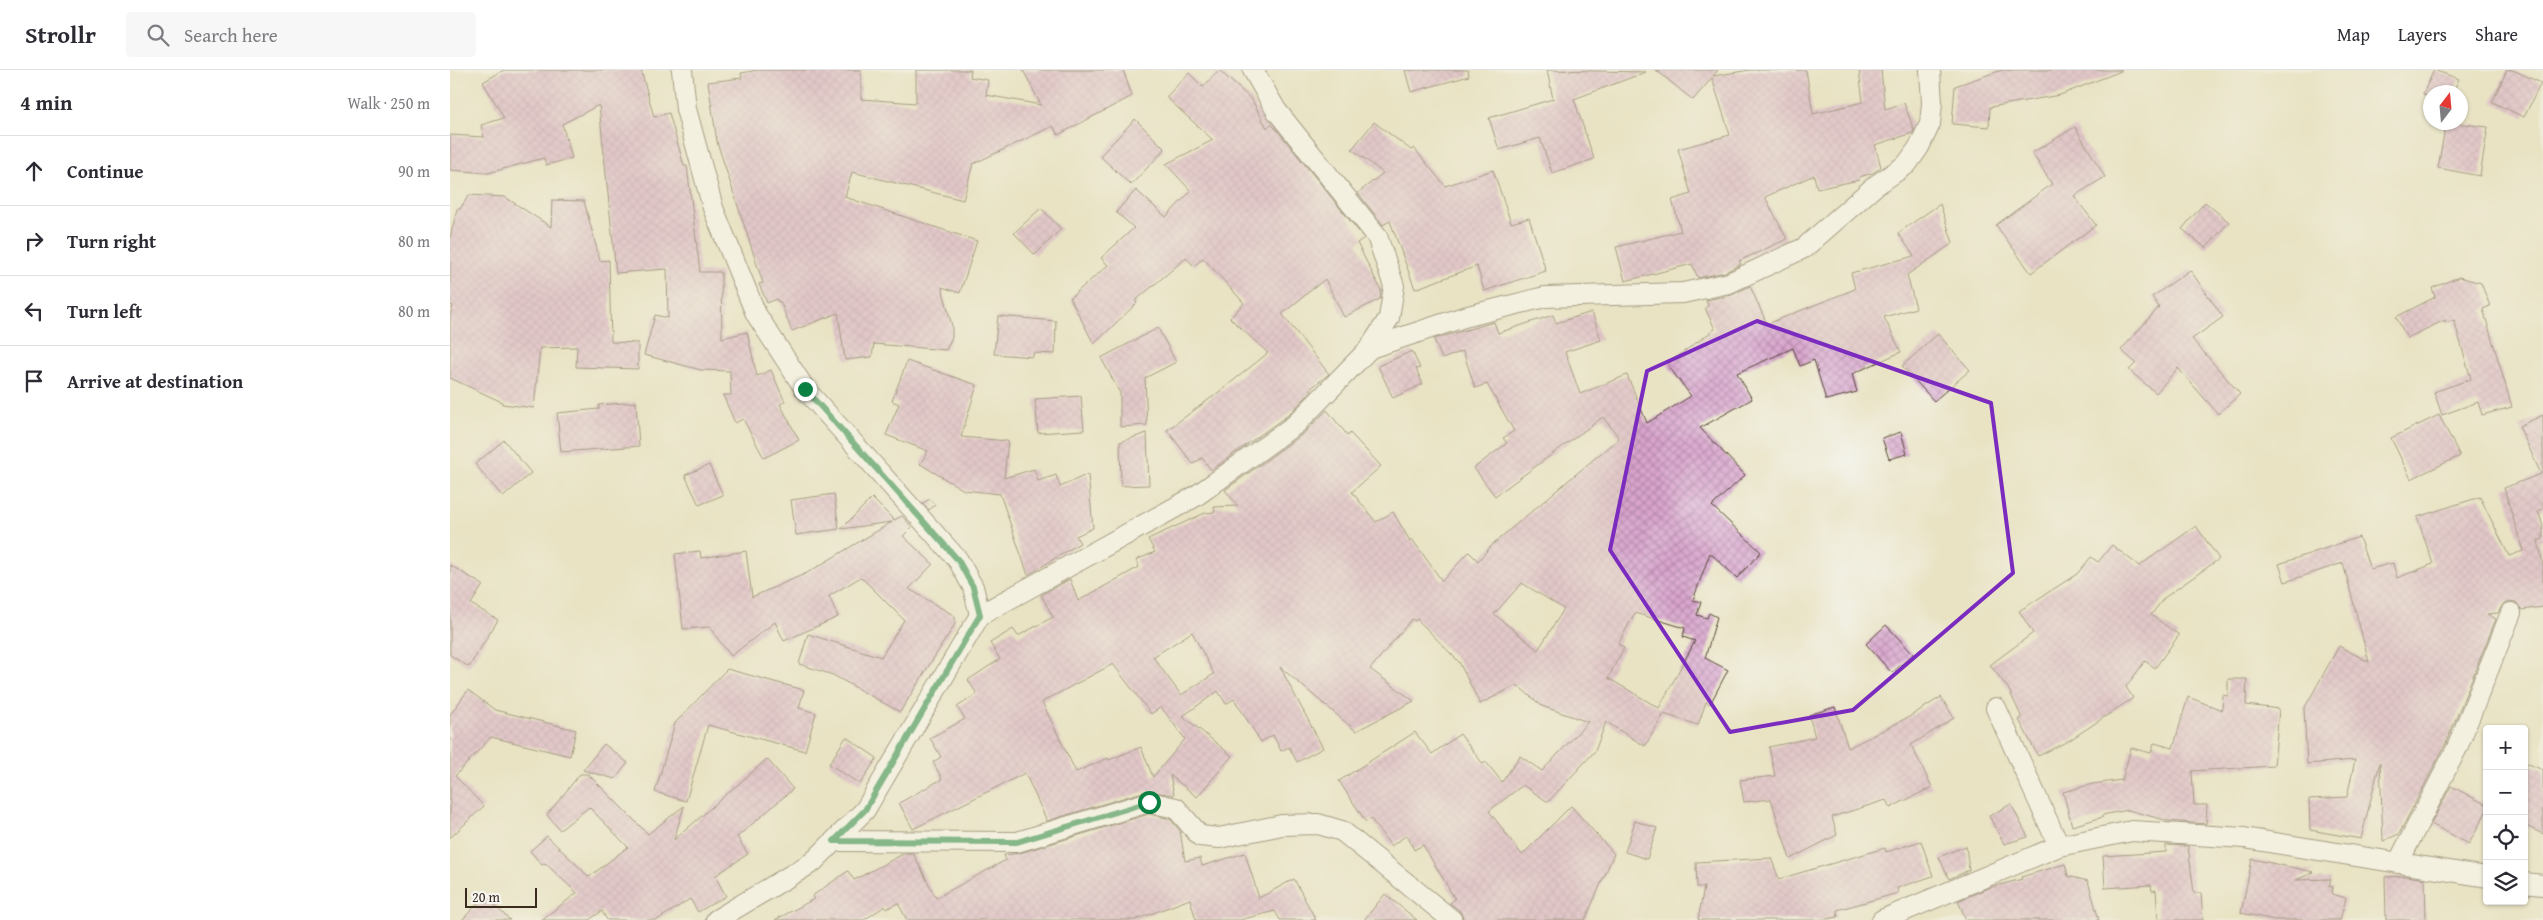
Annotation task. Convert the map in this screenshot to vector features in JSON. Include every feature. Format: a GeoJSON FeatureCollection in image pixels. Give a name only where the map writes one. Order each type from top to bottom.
{"type":"FeatureCollection","features":[{"type":"Feature","properties":{"kind":"street"},"geometry":{"type":"LineString","coordinates":[[682,70],[686,109],[713,208],[756,314],[805,389],[958,560],[973,587],[980,615]]}},
{"type":"Feature","properties":{"kind":"street"},"geometry":{"type":"LineString","coordinates":[[716,920],[814,862],[865,810],[980,615],[1196,496],[1296,424],[1370,348],[1388,318],[1394,286],[1377,236],[1276,110],[1253,70]]}},
{"type":"Feature","properties":{"kind":"street"},"geometry":{"type":"LineString","coordinates":[[1370,348],[1464,316],[1546,297],[1683,293],[1729,283],[1804,248],[1875,186],[1907,164],[1919,147],[1930,124],[1932,102],[1930,70]]}},
{"type":"Feature","properties":{"kind":"street"},"geometry":{"type":"LineString","coordinates":[[2398,863],[2457,748],[2511,613]]}},
{"type":"Feature","properties":{"kind":"street"},"geometry":{"type":"LineString","coordinates":[[1996,708],[2059,846]]}},
{"type":"Feature","properties":{"kind":"street"},"geometry":{"type":"LineString","coordinates":[[834,841],[1017,842],[1149,802],[1176,808],[1200,836],[1220,838],[1282,825],[1318,824],[1342,831],[1452,920]]}},
{"type":"Feature","properties":{"kind":"street"},"geometry":{"type":"LineString","coordinates":[[1882,920],[2059,846],[2132,831],[2244,838],[2483,876]]}},
{"type":"Feature","properties":{"kind":"street"},"geometry":{"type":"LineString","coordinates":[[2528,884],[2543,886]]}},
{"type":"Feature","properties":{"kind":"highlighted area"},"geometry":{"type":"Polygon","coordinates":[[[1757,321],[1991,403],[2013,573],[1853,710],[1730,732],[1610,550],[1647,371],[1757,321]]]}},
{"type":"Feature","properties":{"kind":"building"},"geometry":{"type":"Polygon","coordinates":[[[504,70],[641,70],[654,117],[669,113],[684,166],[687,166],[700,272],[721,272],[722,338],[747,332],[757,376],[771,370],[785,402],[780,404],[799,440],[764,458],[743,419],[735,423],[723,395],[731,395],[730,371],[701,370],[644,355],[655,315],[668,318],[667,269],[616,273],[599,105],[562,124],[572,158],[546,165],[544,158],[488,173],[450,170],[450,135],[484,137],[481,125],[504,118],[483,82],[504,70]]]}},
{"type":"Feature","properties":{"kind":"building"},"geometry":{"type":"Polygon","coordinates":[[[758,70],[861,70],[861,99],[916,103],[916,70],[971,70],[970,77],[988,80],[986,95],[1041,105],[1023,70],[1123,70],[1132,96],[1058,135],[1053,126],[973,164],[963,200],[852,172],[845,197],[977,241],[960,293],[942,287],[952,326],[952,337],[946,350],[874,344],[872,357],[845,360],[838,313],[792,331],[780,301],[778,302],[777,299],[767,303],[759,284],[763,283],[717,142],[708,82],[742,78],[741,73],[758,70]]]}},
{"type":"Feature","properties":{"kind":"building"},"geometry":{"type":"Polygon","coordinates":[[[1219,70],[1252,100],[1267,128],[1271,124],[1277,130],[1364,238],[1357,243],[1381,290],[1380,299],[1344,317],[1325,279],[1282,314],[1329,374],[1310,389],[1312,391],[1288,415],[1211,470],[1202,458],[1193,464],[1167,430],[1268,353],[1230,318],[1244,303],[1203,258],[1194,266],[1186,258],[1135,301],[1137,303],[1094,344],[1070,298],[1108,265],[1101,258],[1134,228],[1116,212],[1136,190],[1166,217],[1191,191],[1166,164],[1213,140],[1166,97],[1189,73],[1203,87],[1219,70]]]}},
{"type":"Feature","properties":{"kind":"building"},"geometry":{"type":"Polygon","coordinates":[[[1405,70],[1468,70],[1469,76],[1411,92],[1405,70]]]}},
{"type":"Feature","properties":{"kind":"building"},"geometry":{"type":"Polygon","coordinates":[[[1547,70],[1646,72],[1574,99],[1594,159],[1552,173],[1540,138],[1499,150],[1489,118],[1553,99],[1547,70]]]}},
{"type":"Feature","properties":{"kind":"building"},"geometry":{"type":"Polygon","coordinates":[[[1656,70],[1718,70],[1713,76],[1750,70],[1806,70],[1813,114],[1863,102],[1859,70],[1881,70],[1885,109],[1904,103],[1914,130],[1913,133],[1875,145],[1881,167],[1873,173],[1859,177],[1859,180],[1817,189],[1814,175],[1765,197],[1787,239],[1739,261],[1741,264],[1725,272],[1698,278],[1692,264],[1625,281],[1616,247],[1681,231],[1672,200],[1691,194],[1678,149],[1730,135],[1712,78],[1693,100],[1656,70]]]}},
{"type":"Feature","properties":{"kind":"building"},"geometry":{"type":"Polygon","coordinates":[[[2002,70],[2121,71],[2060,95],[1990,107],[1989,127],[1952,124],[1955,86],[2002,70]]]}},
{"type":"Feature","properties":{"kind":"building"},"geometry":{"type":"Polygon","coordinates":[[[2434,70],[2459,79],[2456,85],[2427,85],[2434,70]]]}},
{"type":"Feature","properties":{"kind":"building"},"geometry":{"type":"Polygon","coordinates":[[[2507,70],[2513,70],[2541,83],[2524,117],[2492,102],[2507,70]]]}},
{"type":"Feature","properties":{"kind":"building"},"geometry":{"type":"Polygon","coordinates":[[[1135,119],[1165,149],[1131,185],[1100,156],[1135,119]]]}},
{"type":"Feature","properties":{"kind":"building"},"geometry":{"type":"Polygon","coordinates":[[[1374,122],[1411,150],[1414,148],[1445,186],[1493,170],[1511,223],[1529,218],[1546,271],[1484,291],[1477,266],[1415,289],[1390,221],[1383,225],[1358,193],[1383,173],[1352,149],[1374,122]]]}},
{"type":"Feature","properties":{"kind":"building"},"geometry":{"type":"Polygon","coordinates":[[[2468,125],[2488,127],[2480,176],[2438,168],[2445,130],[2468,130],[2468,125]]]}},
{"type":"Feature","properties":{"kind":"building"},"geometry":{"type":"Polygon","coordinates":[[[2075,127],[2105,177],[2074,196],[2096,225],[2031,273],[1996,225],[2052,184],[2032,153],[2075,127]]]}},
{"type":"Feature","properties":{"kind":"building"},"geometry":{"type":"Polygon","coordinates":[[[469,195],[505,197],[551,227],[552,200],[584,201],[600,261],[609,260],[611,342],[638,343],[638,369],[576,367],[577,347],[540,348],[534,408],[502,404],[502,402],[450,378],[450,315],[453,306],[450,305],[450,238],[457,209],[460,209],[469,195]]]}},
{"type":"Feature","properties":{"kind":"building"},"geometry":{"type":"Polygon","coordinates":[[[2205,202],[2229,222],[2206,248],[2182,229],[2205,202]]]}},
{"type":"Feature","properties":{"kind":"building"},"geometry":{"type":"Polygon","coordinates":[[[1940,204],[1953,243],[1907,275],[1916,308],[1884,317],[1901,352],[1852,374],[1857,392],[1826,400],[1814,360],[1800,366],[1793,348],[1737,373],[1752,399],[1700,428],[1745,475],[1712,506],[1761,552],[1737,578],[1710,553],[1693,600],[1701,602],[1697,615],[1707,618],[1709,613],[1717,617],[1705,658],[1728,670],[1710,704],[1706,702],[1698,725],[1664,714],[1645,746],[1606,722],[1595,751],[1548,802],[1523,785],[1489,811],[1522,855],[1571,806],[1614,854],[1585,920],[1464,920],[1460,911],[1450,903],[1455,899],[1423,845],[1414,850],[1407,835],[1391,846],[1371,819],[1366,822],[1339,781],[1415,732],[1432,754],[1460,734],[1483,764],[1486,762],[1502,782],[1520,756],[1542,771],[1588,722],[1542,706],[1517,685],[1480,704],[1459,662],[1417,619],[1415,621],[1412,619],[1370,669],[1414,701],[1356,731],[1280,667],[1323,748],[1297,762],[1289,747],[1281,751],[1273,735],[1261,742],[1234,699],[1226,704],[1218,691],[1183,716],[1232,756],[1197,797],[1170,775],[1174,795],[1146,791],[1047,821],[1025,773],[913,829],[899,803],[942,779],[933,762],[941,757],[930,738],[965,719],[957,707],[977,694],[968,680],[1000,659],[990,643],[1013,629],[1018,636],[1053,617],[1041,595],[1070,579],[1078,601],[1139,567],[1136,560],[1155,552],[1148,539],[1205,513],[1215,512],[1214,507],[1238,506],[1225,490],[1303,434],[1327,410],[1348,436],[1350,433],[1381,466],[1352,492],[1376,522],[1393,512],[1410,541],[1412,539],[1442,581],[1469,552],[1478,561],[1494,543],[1619,438],[1603,417],[1495,496],[1474,468],[1507,443],[1503,438],[1514,431],[1487,384],[1475,388],[1463,351],[1442,359],[1434,339],[1494,322],[1498,333],[1553,315],[1556,323],[1592,312],[1601,340],[1565,352],[1580,394],[1627,375],[1647,423],[1691,396],[1667,364],[1715,329],[1705,308],[1708,306],[1706,300],[1732,295],[1750,286],[1767,324],[1855,289],[1851,273],[1914,256],[1898,233],[1940,204]],[[1522,583],[1494,614],[1538,650],[1564,609],[1522,583]],[[1635,613],[1618,644],[1624,648],[1608,678],[1659,708],[1695,641],[1683,637],[1685,628],[1635,613]],[[1192,632],[1153,657],[1181,695],[1214,674],[1192,632]],[[1113,664],[1042,702],[1076,772],[1108,758],[1109,760],[1141,747],[1153,777],[1185,739],[1161,707],[1151,714],[1113,664]]]}},
{"type":"Feature","properties":{"kind":"building"},"geometry":{"type":"Polygon","coordinates":[[[1041,208],[1061,229],[1035,255],[1014,233],[1041,208]]]}},
{"type":"Feature","properties":{"kind":"building"},"geometry":{"type":"Polygon","coordinates":[[[2190,270],[2223,317],[2192,339],[2240,394],[2218,414],[2178,368],[2156,393],[2129,370],[2136,363],[2121,350],[2159,307],[2152,297],[2190,270]]]}},
{"type":"Feature","properties":{"kind":"building"},"geometry":{"type":"Polygon","coordinates":[[[2459,277],[2481,283],[2490,306],[2483,309],[2512,407],[2482,415],[2478,402],[2442,415],[2434,392],[2471,379],[2454,320],[2446,323],[2445,320],[2407,338],[2396,317],[2435,297],[2432,288],[2459,277]]]}},
{"type":"Feature","properties":{"kind":"building"},"geometry":{"type":"Polygon","coordinates":[[[998,316],[1056,321],[1055,354],[1033,353],[1033,357],[994,354],[998,316]]]}},
{"type":"Feature","properties":{"kind":"building"},"geometry":{"type":"Polygon","coordinates":[[[1158,328],[1176,362],[1145,378],[1147,425],[1120,427],[1120,393],[1101,358],[1158,328]]]}},
{"type":"Feature","properties":{"kind":"building"},"geometry":{"type":"Polygon","coordinates":[[[1938,334],[1970,370],[1934,401],[1902,366],[1938,334]]]}},
{"type":"Feature","properties":{"kind":"building"},"geometry":{"type":"Polygon","coordinates":[[[1412,351],[1420,368],[1416,369],[1423,384],[1393,398],[1378,366],[1412,351]]]}},
{"type":"Feature","properties":{"kind":"building"},"geometry":{"type":"Polygon","coordinates":[[[907,361],[977,385],[961,437],[1008,441],[1004,478],[1034,469],[1038,481],[1056,475],[1060,487],[1088,474],[1093,528],[1076,536],[1080,543],[1028,575],[1000,494],[964,490],[920,464],[928,451],[886,435],[899,404],[892,401],[907,361]]]}},
{"type":"Feature","properties":{"kind":"building"},"geometry":{"type":"Polygon","coordinates":[[[1081,396],[1084,430],[1038,433],[1035,399],[1081,396]]]}},
{"type":"Feature","properties":{"kind":"building"},"geometry":{"type":"Polygon","coordinates":[[[636,402],[639,446],[561,452],[557,413],[599,409],[599,405],[636,402]]]}},
{"type":"Feature","properties":{"kind":"building"},"geometry":{"type":"Polygon","coordinates":[[[2439,415],[2460,456],[2411,479],[2391,438],[2439,415]]]}},
{"type":"Feature","properties":{"kind":"building"},"geometry":{"type":"Polygon","coordinates":[[[2543,415],[2543,509],[2538,511],[2543,526],[2543,539],[2538,541],[2543,564],[2543,607],[2522,610],[2516,602],[2510,601],[2503,604],[2498,613],[2487,614],[2496,619],[2446,743],[2399,834],[2383,841],[2380,762],[2361,839],[2310,830],[2309,799],[2347,797],[2355,760],[2307,764],[2304,709],[2339,646],[2369,662],[2343,563],[2285,582],[2279,564],[2359,537],[2370,569],[2393,563],[2397,578],[2433,564],[2417,517],[2480,497],[2509,556],[2523,551],[2504,488],[2541,474],[2519,426],[2543,415]]]}},
{"type":"Feature","properties":{"kind":"building"},"geometry":{"type":"Polygon","coordinates":[[[1901,432],[1907,454],[1889,459],[1882,438],[1901,432]]]}},
{"type":"Feature","properties":{"kind":"building"},"geometry":{"type":"Polygon","coordinates":[[[1147,433],[1149,485],[1121,486],[1120,442],[1147,433]]]}},
{"type":"Feature","properties":{"kind":"building"},"geometry":{"type":"Polygon","coordinates":[[[504,440],[531,473],[503,497],[475,464],[504,440]]]}},
{"type":"Feature","properties":{"kind":"building"},"geometry":{"type":"Polygon","coordinates":[[[709,465],[723,495],[699,505],[685,475],[709,465]]]}},
{"type":"Feature","properties":{"kind":"building"},"geometry":{"type":"Polygon","coordinates":[[[834,494],[839,529],[796,535],[791,500],[834,494]]]}},
{"type":"Feature","properties":{"kind":"building"},"geometry":{"type":"Polygon","coordinates":[[[872,498],[894,520],[902,516],[912,527],[903,536],[933,564],[909,589],[955,616],[955,624],[900,712],[833,675],[799,664],[808,634],[881,657],[904,620],[861,577],[829,596],[838,617],[784,641],[775,622],[731,656],[709,627],[683,629],[675,554],[700,551],[701,558],[746,551],[752,597],[807,573],[892,522],[841,529],[872,498]]]}},
{"type":"Feature","properties":{"kind":"building"},"geometry":{"type":"Polygon","coordinates":[[[930,499],[935,505],[929,510],[923,503],[930,499]]]}},
{"type":"Feature","properties":{"kind":"building"},"geometry":{"type":"Polygon","coordinates":[[[2196,526],[2219,559],[2164,598],[2151,615],[2179,635],[2155,668],[2145,661],[2126,687],[2133,698],[2070,740],[2038,756],[2019,720],[2022,718],[2008,688],[1990,665],[2033,633],[2019,611],[2077,574],[2091,557],[2098,562],[2112,545],[2139,566],[2196,526]]]}},
{"type":"Feature","properties":{"kind":"building"},"geometry":{"type":"Polygon","coordinates":[[[450,565],[483,585],[471,604],[498,620],[469,667],[450,655],[450,565]]]}},
{"type":"Feature","properties":{"kind":"building"},"geometry":{"type":"Polygon","coordinates":[[[1886,625],[1913,654],[1892,673],[1866,644],[1886,625]]]}},
{"type":"Feature","properties":{"kind":"building"},"geometry":{"type":"Polygon","coordinates":[[[727,669],[804,690],[799,708],[816,713],[805,751],[708,725],[686,801],[655,792],[675,723],[727,669]]]}},
{"type":"Feature","properties":{"kind":"building"},"geometry":{"type":"Polygon","coordinates":[[[2228,679],[2247,679],[2246,705],[2279,709],[2274,766],[2192,771],[2194,805],[2207,805],[2206,824],[2168,821],[2128,810],[2102,815],[2103,817],[2072,826],[2063,792],[2093,784],[2122,780],[2131,748],[2151,753],[2154,743],[2173,748],[2188,697],[2222,710],[2223,695],[2228,696],[2228,679]]]}},
{"type":"Feature","properties":{"kind":"building"},"geometry":{"type":"Polygon","coordinates":[[[468,690],[495,710],[576,730],[570,756],[491,737],[455,776],[484,806],[450,838],[450,715],[468,690]]]}},
{"type":"Feature","properties":{"kind":"building"},"geometry":{"type":"Polygon","coordinates":[[[1941,697],[1954,718],[1911,745],[1932,787],[1890,808],[1886,800],[1832,817],[1837,835],[1790,859],[1771,799],[1744,802],[1740,780],[1775,776],[1769,747],[1815,737],[1809,715],[1835,707],[1848,748],[1909,717],[1941,697]]]}},
{"type":"Feature","properties":{"kind":"building"},"geometry":{"type":"Polygon","coordinates":[[[846,737],[877,758],[860,784],[829,764],[846,737]]]}},
{"type":"Feature","properties":{"kind":"building"},"geometry":{"type":"Polygon","coordinates":[[[604,744],[628,763],[615,779],[583,770],[604,744]]]}},
{"type":"Feature","properties":{"kind":"building"},"geometry":{"type":"Polygon","coordinates":[[[767,759],[793,789],[737,837],[748,854],[715,876],[726,896],[698,912],[690,899],[657,920],[607,920],[602,911],[589,920],[541,920],[577,893],[545,863],[542,865],[530,851],[547,836],[589,877],[628,847],[589,807],[560,830],[547,815],[580,774],[588,774],[648,834],[684,806],[674,840],[767,759]]]}},
{"type":"Feature","properties":{"kind":"building"},"geometry":{"type":"Polygon","coordinates":[[[2528,764],[2543,770],[2543,834],[2528,827],[2528,764]]]}},
{"type":"Feature","properties":{"kind":"building"},"geometry":{"type":"Polygon","coordinates":[[[2451,786],[2483,803],[2483,818],[2469,844],[2431,824],[2451,786]]]}},
{"type":"Feature","properties":{"kind":"building"},"geometry":{"type":"Polygon","coordinates":[[[2011,804],[2028,837],[2004,844],[1989,816],[2011,804]]]}},
{"type":"Feature","properties":{"kind":"building"},"geometry":{"type":"Polygon","coordinates":[[[1149,814],[1170,819],[1180,831],[1185,861],[1200,858],[1202,866],[1245,853],[1259,898],[1294,879],[1316,920],[1280,920],[1275,911],[1240,920],[1196,920],[1190,899],[1135,920],[907,920],[898,903],[886,909],[885,906],[864,920],[775,920],[814,899],[812,896],[848,871],[854,880],[905,853],[913,853],[936,898],[1006,860],[1004,855],[1020,853],[1149,814]]]}},
{"type":"Feature","properties":{"kind":"building"},"geometry":{"type":"Polygon","coordinates":[[[1635,821],[1657,828],[1647,859],[1625,852],[1635,821]]]}},
{"type":"Feature","properties":{"kind":"building"},"geometry":{"type":"Polygon","coordinates":[[[1921,841],[1933,876],[1897,888],[1898,893],[1837,910],[1838,917],[1821,920],[1698,920],[1704,887],[1697,887],[1696,862],[1771,858],[1779,879],[1885,848],[1886,852],[1921,841]]]}},
{"type":"Feature","properties":{"kind":"building"},"geometry":{"type":"Polygon","coordinates":[[[2166,845],[2188,846],[2194,893],[2201,893],[2203,920],[2158,920],[2156,890],[2152,891],[2151,885],[2105,888],[2103,856],[2166,852],[2166,845]]]}},
{"type":"Feature","properties":{"kind":"building"},"geometry":{"type":"Polygon","coordinates":[[[1966,846],[1969,870],[1949,879],[1939,857],[1966,846]]]}},
{"type":"Feature","properties":{"kind":"building"},"geometry":{"type":"Polygon","coordinates":[[[2252,859],[2314,872],[2296,880],[2331,879],[2329,886],[2333,887],[2332,894],[2346,898],[2340,920],[2275,920],[2241,913],[2252,859]]]}},
{"type":"Feature","properties":{"kind":"building"},"geometry":{"type":"Polygon","coordinates":[[[2065,864],[2068,876],[2088,881],[2099,920],[1966,920],[1958,901],[1988,888],[2022,879],[2021,877],[2065,864]]]}},
{"type":"Feature","properties":{"kind":"building"},"geometry":{"type":"Polygon","coordinates":[[[2407,876],[2425,879],[2426,920],[2386,920],[2385,877],[2407,876]]]}},
{"type":"Feature","properties":{"kind":"building"},"geometry":{"type":"Polygon","coordinates":[[[1385,894],[1417,920],[1364,920],[1385,894]]]}},
{"type":"Feature","properties":{"kind":"building"},"geometry":{"type":"Polygon","coordinates":[[[485,896],[510,920],[462,920],[485,896]]]}},
{"type":"Feature","properties":{"kind":"route"},"geometry":{"type":"LineString","coordinates":[[805,389],[958,560],[973,587],[980,615],[865,810],[834,841],[1017,842],[1149,802]]}}]}
